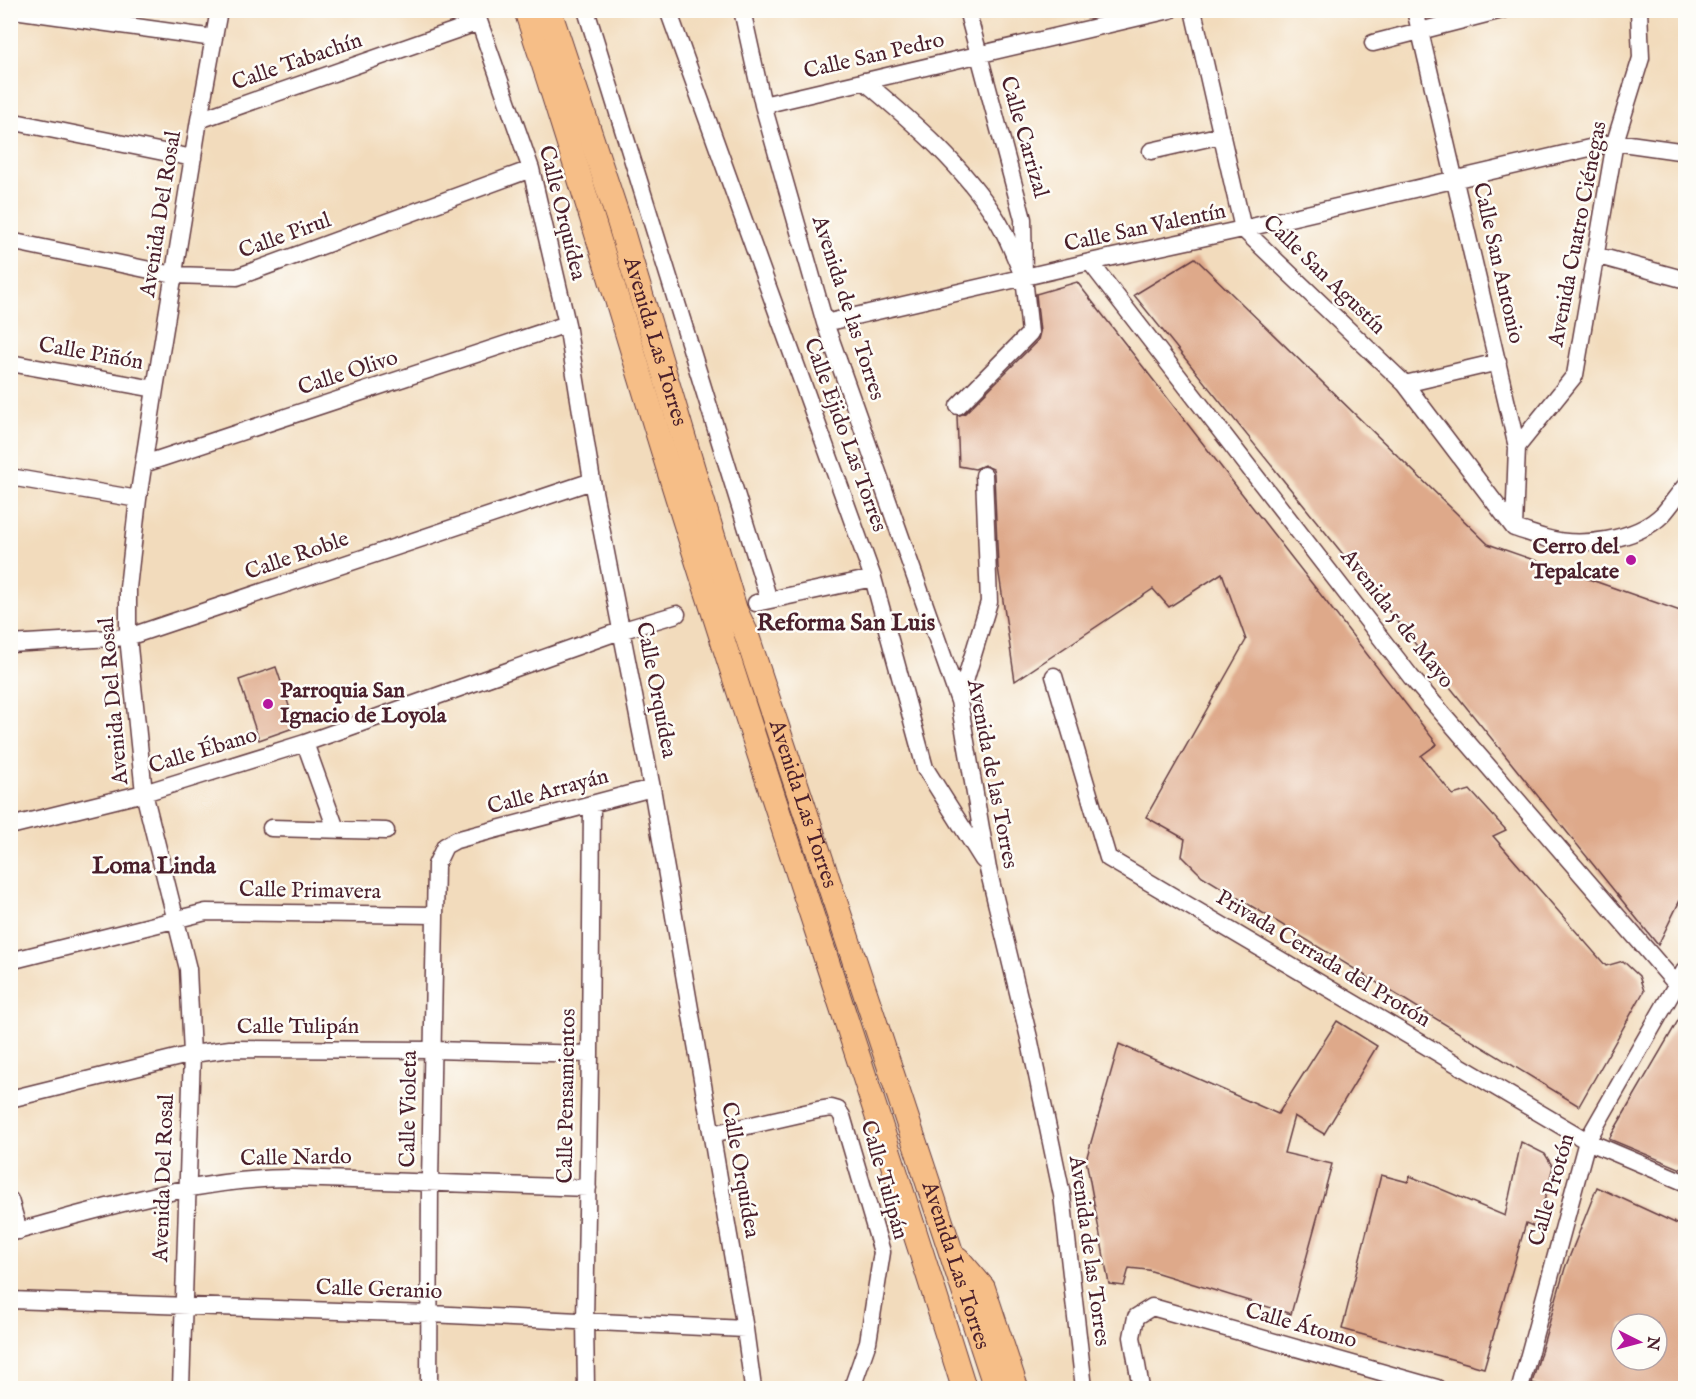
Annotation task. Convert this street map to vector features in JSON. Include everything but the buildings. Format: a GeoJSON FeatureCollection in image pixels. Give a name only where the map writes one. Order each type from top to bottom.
{"type":"FeatureCollection","features":[{"type":"Feature","properties":{"kind":"highway"},"geometry":{"type":"LineString","coordinates":[[515,10],[568,174],[593,216]]}},
{"type":"Feature","properties":{"kind":"highway"},"geometry":{"type":"LineString","coordinates":[[526,10],[618,218]]}},
{"type":"Feature","properties":{"kind":"highway"},"geometry":{"type":"LineString","coordinates":[[549,10],[593,216]]}},
{"type":"Feature","properties":{"kind":"highway"},"geometry":{"type":"LineString","coordinates":[[567,10],[610,146],[618,218]]}},
{"type":"Feature","properties":{"kind":"highway","name":"Avenida Las Torres"},"geometry":{"type":"LineString","coordinates":[[593,216],[711,605],[964,1389]]}},
{"type":"Feature","properties":{"kind":"highway","name":"Avenida Las Torres"},"geometry":{"type":"LineString","coordinates":[[618,218],[735,610],[746,633],[996,1389]]}},
{"type":"Feature","properties":{"kind":"highway"},"geometry":{"type":"LineString","coordinates":[[952,1252],[983,1288],[1017,1389]]}},
{"type":"Feature","properties":{"kind":"street"},"geometry":{"type":"LineString","coordinates":[[14,10],[214,38]]}},
{"type":"Feature","properties":{"kind":"street","name":"Avenida Del Rosal"},"geometry":{"type":"LineString","coordinates":[[181,1389],[192,1054],[188,969],[144,793],[128,637],[128,588],[138,499],[155,388],[219,10]]}},
{"type":"Feature","properties":{"kind":"street","name":"Avenida Las Torres"},"geometry":{"type":"LineString","coordinates":[[586,10],[763,602],[873,578]]}},
{"type":"Feature","properties":{"kind":"street","name":"Calle Ejido Las Torres"},"geometry":{"type":"LineString","coordinates":[[668,10],[873,578],[925,768],[988,869]]}},
{"type":"Feature","properties":{"kind":"street","name":"Avenida de las Torres"},"geometry":{"type":"LineString","coordinates":[[741,10],[763,105],[825,323],[959,701],[988,869],[1030,1042],[1062,1195],[1084,1389]]}},
{"type":"Feature","properties":{"kind":"street","name":"Calle Carrizal"},"geometry":{"type":"LineString","coordinates":[[966,10],[1023,219],[1024,277]]}},
{"type":"Feature","properties":{"kind":"street","name":"Calle San Pedro"},"geometry":{"type":"LineString","coordinates":[[763,105],[1170,10]]}},
{"type":"Feature","properties":{"kind":"street","name":"Calle San Agustín"},"geometry":{"type":"LineString","coordinates":[[1193,10],[1243,230],[1406,384],[1514,528]]}},
{"type":"Feature","properties":{"kind":"street","name":"Calle San Antonio"},"geometry":{"type":"LineString","coordinates":[[1414,10],[1456,180],[1517,447],[1514,528]]}},
{"type":"Feature","properties":{"kind":"street"},"geometry":{"type":"LineString","coordinates":[[1373,43],[1502,10]]}},
{"type":"Feature","properties":{"kind":"street","name":"Avenida Cuatro Ciénegas"},"geometry":{"type":"LineString","coordinates":[[1517,447],[1575,375],[1615,142],[1641,58],[1642,11]]}},
{"type":"Feature","properties":{"kind":"street","name":"Calle Tabachín"},"geometry":{"type":"LineString","coordinates":[[199,120],[477,16]]}},
{"type":"Feature","properties":{"kind":"street","name":"Calle Orquídea"},"geometry":{"type":"LineString","coordinates":[[477,16],[531,169],[567,324],[592,481],[652,788],[745,1329],[753,1389]]}},
{"type":"Feature","properties":{"kind":"street"},"geometry":{"type":"LineString","coordinates":[[864,81],[916,124],[959,170],[998,221],[1024,277],[1030,333],[958,406]]}},
{"type":"Feature","properties":{"kind":"street"},"geometry":{"type":"LineString","coordinates":[[10,121],[193,158]]}},
{"type":"Feature","properties":{"kind":"street"},"geometry":{"type":"LineString","coordinates":[[1151,151],[1222,135]]}},
{"type":"Feature","properties":{"kind":"street","name":"Calle San Valentín"},"geometry":{"type":"LineString","coordinates":[[825,323],[1090,262],[1243,230],[1615,142],[1686,152]]}},
{"type":"Feature","properties":{"kind":"street","name":"Calle Pirul"},"geometry":{"type":"LineString","coordinates":[[10,241],[174,275],[237,277],[531,169]]}},
{"type":"Feature","properties":{"kind":"street"},"geometry":{"type":"LineString","coordinates":[[1595,255],[1686,280]]}},
{"type":"Feature","properties":{"kind":"street","name":"Avenida 5 de Mayo"},"geometry":{"type":"LineString","coordinates":[[1090,262],[1411,677],[1681,986]]}},
{"type":"Feature","properties":{"kind":"street","name":"Calle Olivo"},"geometry":{"type":"LineString","coordinates":[[144,464],[567,324]]}},
{"type":"Feature","properties":{"kind":"street"},"geometry":{"type":"LineString","coordinates":[[1406,384],[1498,362]]}},
{"type":"Feature","properties":{"kind":"street","name":"Calle Piñón"},"geometry":{"type":"LineString","coordinates":[[14,364],[155,388]]}},
{"type":"Feature","properties":{"kind":"street"},"geometry":{"type":"LineString","coordinates":[[959,701],[989,602],[984,475]]}},
{"type":"Feature","properties":{"kind":"street"},"geometry":{"type":"LineString","coordinates":[[10,477],[138,499]]}},
{"type":"Feature","properties":{"kind":"street","name":"Calle Roble"},"geometry":{"type":"LineString","coordinates":[[10,644],[128,637],[592,481]]}},
{"type":"Feature","properties":{"kind":"street"},"geometry":{"type":"LineString","coordinates":[[1514,528],[1547,539],[1575,542],[1600,541],[1624,536],[1644,527],[1661,515],[1686,485]]}},
{"type":"Feature","properties":{"kind":"street","name":"Calle Ébano"},"geometry":{"type":"LineString","coordinates":[[10,826],[144,793],[305,743],[620,631],[677,614]]}},
{"type":"Feature","properties":{"kind":"street","name":"Privada Cerrada del Protón"},"geometry":{"type":"LineString","coordinates":[[1054,676],[1108,858],[1587,1141],[1686,1183]]}},
{"type":"Feature","properties":{"kind":"street"},"geometry":{"type":"LineString","coordinates":[[305,743],[336,829]]}},
{"type":"Feature","properties":{"kind":"street","name":"Calle Arrayán"},"geometry":{"type":"LineString","coordinates":[[456,840],[652,788]]}},
{"type":"Feature","properties":{"kind":"street","name":"Calle Pensamientos"},"geometry":{"type":"LineString","coordinates":[[586,1389],[592,804]]}},
{"type":"Feature","properties":{"kind":"street"},"geometry":{"type":"LineString","coordinates":[[271,828],[386,831]]}},
{"type":"Feature","properties":{"kind":"street","name":"Calle Violeta"},"geometry":{"type":"LineString","coordinates":[[429,1389],[436,865],[445,846],[456,840]]}},
{"type":"Feature","properties":{"kind":"street","name":"Calle Primavera"},"geometry":{"type":"LineString","coordinates":[[10,961],[206,912],[435,915]]}},
{"type":"Feature","properties":{"kind":"street","name":"Calle Protón"},"geometry":{"type":"LineString","coordinates":[[1520,1389],[1587,1141],[1681,986],[1686,968]]}},
{"type":"Feature","properties":{"kind":"street","name":"Calle Tulipán"},"geometry":{"type":"LineString","coordinates":[[10,1099],[192,1054],[251,1048],[590,1054]]}},
{"type":"Feature","properties":{"kind":"street","name":"Calle Tulipán"},"geometry":{"type":"LineString","coordinates":[[711,1134],[818,1110],[838,1110],[842,1116],[882,1252],[868,1342],[852,1389]]}},
{"type":"Feature","properties":{"kind":"street","name":"Calle Nardo"},"geometry":{"type":"LineString","coordinates":[[15,1232],[186,1189],[226,1182],[275,1178],[588,1188]]}},
{"type":"Feature","properties":{"kind":"street"},"geometry":{"type":"LineString","coordinates":[[10,1200],[15,1232]]}},
{"type":"Feature","properties":{"kind":"street","name":"Calle Geranio"},"geometry":{"type":"LineString","coordinates":[[10,1300],[430,1314],[745,1329]]}},
{"type":"Feature","properties":{"kind":"street","name":"Calle Átomo"},"geometry":{"type":"LineString","coordinates":[[1141,1389],[1132,1337],[1136,1317],[1152,1307],[1437,1389]]}},
{"type":"Feature","properties":{"kind":"place","name":"Cerro del Tepalcate"},"geometry":{"type":"Point","coordinates":[1631,560]}},
{"type":"Feature","properties":{"kind":"place","name":"Parroquia San Ignacio de Loyola"},"geometry":{"type":"Point","coordinates":[268,704]}},
{"type":"Feature","properties":{"kind":"district","name":"Reforma San Luis"},"geometry":{"type":"Point","coordinates":[846,623]}},
{"type":"Feature","properties":{"kind":"district","name":"Loma Linda"},"geometry":{"type":"Point","coordinates":[154,866]}}]}
